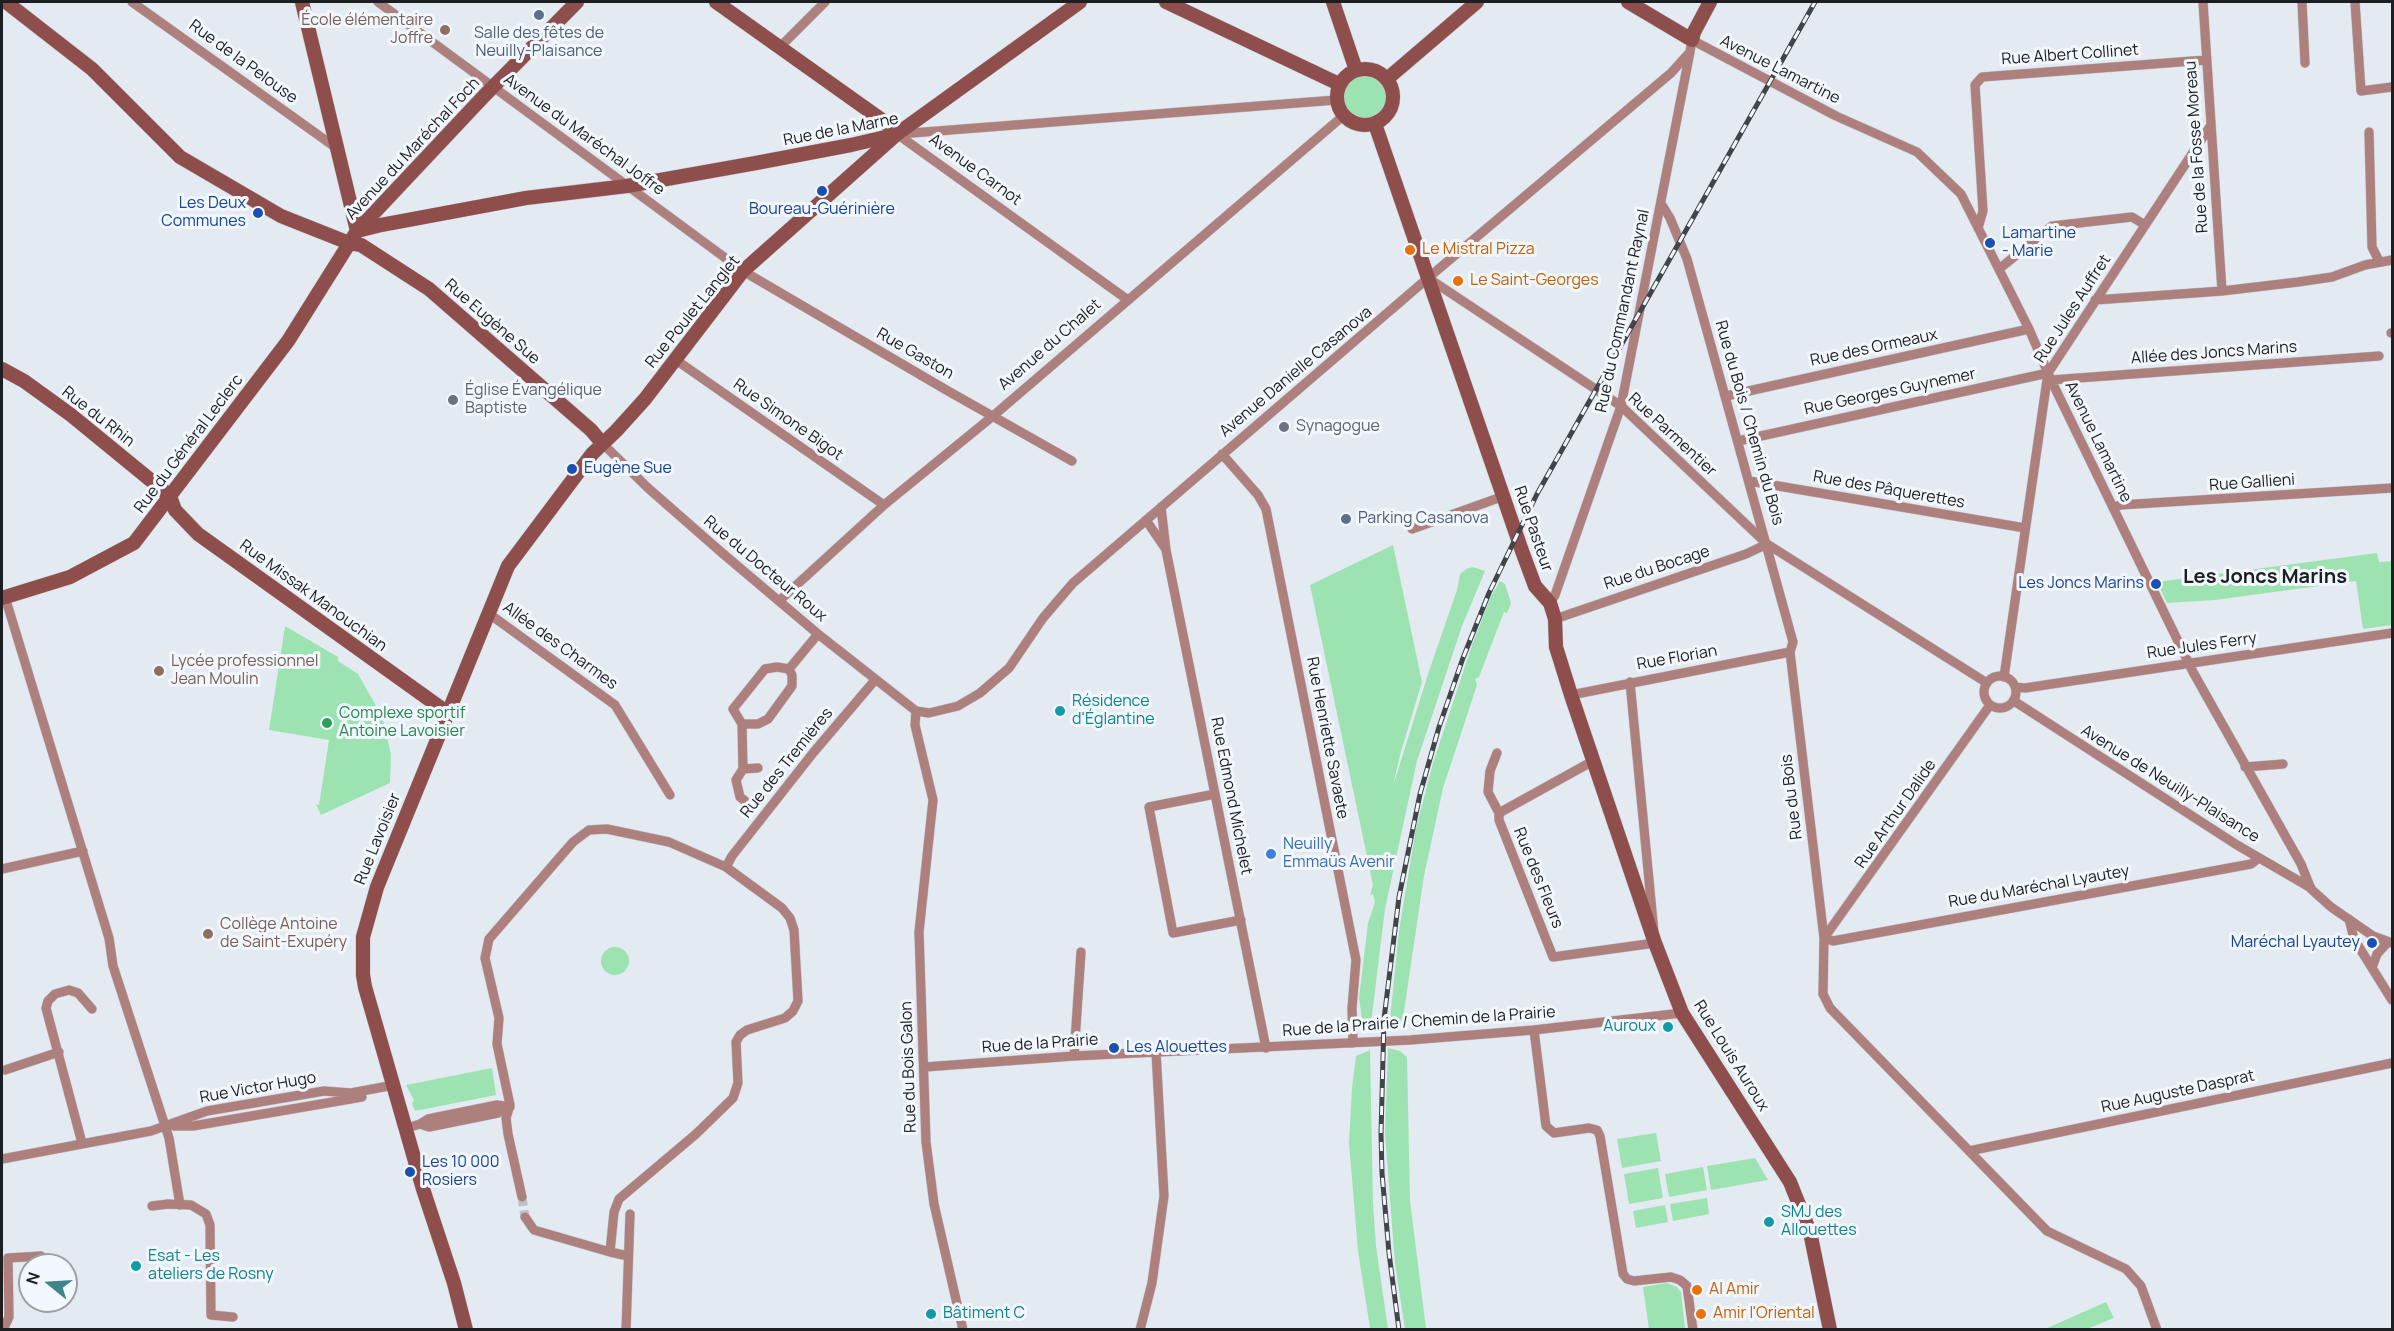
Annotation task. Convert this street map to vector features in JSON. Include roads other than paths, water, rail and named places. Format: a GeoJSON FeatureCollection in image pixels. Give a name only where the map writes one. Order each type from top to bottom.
{"type":"FeatureCollection","features":[{"type":"Feature","properties":{"kind":"street","name":"Rue Eugène Sue"},"geometry":{"type":"LineString","coordinates":[[6,2],[92,69],[180,157],[266,208],[353,237],[361,245],[429,289],[591,430],[602,443]]}},
{"type":"Feature","properties":{"kind":"street","name":"Rue de la Pelouse"},"geometry":{"type":"LineString","coordinates":[[132,2],[335,147]]}},
{"type":"Feature","properties":{"kind":"street"},"geometry":{"type":"LineString","coordinates":[[302,2],[353,237]]}},
{"type":"Feature","properties":{"kind":"street","name":"Avenue du Maréchal Joffre"},"geometry":{"type":"LineString","coordinates":[[378,2],[743,271]]}},
{"type":"Feature","properties":{"kind":"street","name":"Avenue du Maréchal Foch"},"geometry":{"type":"LineString","coordinates":[[353,237],[493,87],[577,2]]}},
{"type":"Feature","properties":{"kind":"street","name":"Avenue Carnot"},"geometry":{"type":"LineString","coordinates":[[716,2],[1128,300]]}},
{"type":"Feature","properties":{"kind":"street"},"geometry":{"type":"LineString","coordinates":[[779,48],[825,2]]}},
{"type":"Feature","properties":{"kind":"street","name":"Rue Poulet Langlet"},"geometry":{"type":"LineString","coordinates":[[602,443],[623,423],[676,360],[743,271],[897,134],[1080,2]]}},
{"type":"Feature","properties":{"kind":"street"},"geometry":{"type":"LineString","coordinates":[[1166,2],[1339,84]]}},
{"type":"Feature","properties":{"kind":"street"},"geometry":{"type":"LineString","coordinates":[[1333,2],[1356,70]]}},
{"type":"Feature","properties":{"kind":"street"},"geometry":{"type":"LineString","coordinates":[[1387,79],[1477,2]]}},
{"type":"Feature","properties":{"kind":"street"},"geometry":{"type":"LineString","coordinates":[[1628,2],[1691,46],[1694,32],[1710,2]]}},
{"type":"Feature","properties":{"kind":"street","name":"Rue de la Fosse Moreau"},"geometry":{"type":"LineString","coordinates":[[2202,2],[2222,291]]}},
{"type":"Feature","properties":{"kind":"street"},"geometry":{"type":"LineString","coordinates":[[2302,2],[2305,63]]}},
{"type":"Feature","properties":{"kind":"street"},"geometry":{"type":"LineString","coordinates":[[2355,2],[2361,91],[2392,87]]}},
{"type":"Feature","properties":{"kind":"street","name":"Rue du Commandant Raynal"},"geometry":{"type":"LineString","coordinates":[[1550,603],[1555,595],[1621,406],[1662,205],[1691,46]]}},
{"type":"Feature","properties":{"kind":"street","name":"Avenue Lamartine"},"geometry":{"type":"LineString","coordinates":[[1691,46],[1836,116],[1917,152],[1961,194],[2029,329],[2189,663],[2301,864],[2311,889],[2349,920],[2373,936],[2390,943]]}},
{"type":"Feature","properties":{"kind":"street","name":"Avenue Danielle Casanova"},"geometry":{"type":"LineString","coordinates":[[916,711],[929,713],[958,706],[999,678],[1018,657],[1043,618],[1065,591],[1222,454],[1671,73],[1691,46]]}},
{"type":"Feature","properties":{"kind":"street","name":"Rue Albert Collinet"},"geometry":{"type":"LineString","coordinates":[[1978,228],[1983,211],[1974,85],[1982,77],[2206,60]]}},
{"type":"Feature","properties":{"kind":"street"},"geometry":{"type":"LineString","coordinates":[[1356,70],[1373,70],[1387,79],[1393,96],[1392,105],[1382,120],[1374,124],[1358,125],[1343,116],[1336,100],[1339,84],[1346,75],[1356,70]]}},
{"type":"Feature","properties":{"kind":"street","name":"Rue de la Marne"},"geometry":{"type":"LineString","coordinates":[[353,237],[381,225],[526,198],[627,186],[851,145],[897,134],[1336,100]]}},
{"type":"Feature","properties":{"kind":"street","name":"Avenue du Chalet"},"geometry":{"type":"LineString","coordinates":[[779,601],[884,505],[993,416],[1343,116]]}},
{"type":"Feature","properties":{"kind":"street","name":"Rue Pasteur"},"geometry":{"type":"LineString","coordinates":[[1374,124],[1535,586],[1550,603],[1555,619],[1556,647],[1655,943]]}},
{"type":"Feature","properties":{"kind":"street","name":"Rue Jules Auffret"},"geometry":{"type":"LineString","coordinates":[[2004,677],[2050,376],[2096,300],[2211,125]]}},
{"type":"Feature","properties":{"kind":"street"},"geometry":{"type":"LineString","coordinates":[[2369,132],[2373,247],[2379,261]]}},
{"type":"Feature","properties":{"kind":"street","name":"Rue du Bois / Chemin du Bois"},"geometry":{"type":"LineString","coordinates":[[1662,205],[1683,249],[1726,396],[1793,642],[1790,652]]}},
{"type":"Feature","properties":{"kind":"street"},"geometry":{"type":"LineString","coordinates":[[1999,269],[2052,226],[2133,217],[2145,225]]}},
{"type":"Feature","properties":{"kind":"street","name":"Rue du Général Leclerc"},"geometry":{"type":"LineString","coordinates":[[3,598],[70,578],[134,543],[288,341],[353,237]]}},
{"type":"Feature","properties":{"kind":"street"},"geometry":{"type":"LineString","coordinates":[[2096,300],[2222,291],[2332,277],[2379,261],[2392,260]]}},
{"type":"Feature","properties":{"kind":"street","name":"Rue Gaston"},"geometry":{"type":"LineString","coordinates":[[743,271],[1072,461]]}},
{"type":"Feature","properties":{"kind":"street","name":"Rue Parmentier"},"geometry":{"type":"LineString","coordinates":[[1428,278],[1621,406],[1767,544]]}},
{"type":"Feature","properties":{"kind":"street","name":"Rue des Ormeaux"},"geometry":{"type":"LineString","coordinates":[[1726,396],[2029,329]]}},
{"type":"Feature","properties":{"kind":"street","name":"Allée des Joncs Marins"},"geometry":{"type":"LineString","coordinates":[[2050,376],[2379,356]]}},
{"type":"Feature","properties":{"kind":"street","name":"Rue Simone Bigot"},"geometry":{"type":"LineString","coordinates":[[676,360],[884,505]]}},
{"type":"Feature","properties":{"kind":"street","name":"Rue du Rhin"},"geometry":{"type":"LineString","coordinates":[[2,369],[24,381],[71,415],[170,496]]}},
{"type":"Feature","properties":{"kind":"street","name":"Rue Georges Guynemer"},"geometry":{"type":"LineString","coordinates":[[1738,441],[2050,376]]}},
{"type":"Feature","properties":{"kind":"street","name":"Rue du Docteur Roux"},"geometry":{"type":"LineString","coordinates":[[602,443],[648,488],[779,601],[916,711]]}},
{"type":"Feature","properties":{"kind":"street","name":"Rue Lavoisier"},"geometry":{"type":"LineString","coordinates":[[466,1329],[454,1283],[423,1189],[413,1126],[395,1088],[363,981],[364,931],[374,894],[510,561],[602,443]]}},
{"type":"Feature","properties":{"kind":"street","name":"Rue Henriette Savaete"},"geometry":{"type":"LineString","coordinates":[[1222,454],[1258,495],[1266,509],[1356,960],[1352,1008],[1353,1043]]}},
{"type":"Feature","properties":{"kind":"street","name":"Rue des Pâquerettes"},"geometry":{"type":"LineString","coordinates":[[1749,481],[2025,528]]}},
{"type":"Feature","properties":{"kind":"street","name":"Rue Gallieni"},"geometry":{"type":"LineString","coordinates":[[2113,508],[2392,488]]}},
{"type":"Feature","properties":{"kind":"street"},"geometry":{"type":"LineString","coordinates":[[1412,529],[1504,495]]}},
{"type":"Feature","properties":{"kind":"street","name":"Rue Missak Manouchian"},"geometry":{"type":"LineString","coordinates":[[170,496],[175,510],[198,534],[448,713]]}},
{"type":"Feature","properties":{"kind":"street","name":"Rue Edmond Michelet"},"geometry":{"type":"LineString","coordinates":[[1161,507],[1166,550],[1266,1048]]}},
{"type":"Feature","properties":{"kind":"street","name":"Rue Edmond Michelet"},"geometry":{"type":"LineString","coordinates":[[1146,520],[1166,550]]}},
{"type":"Feature","properties":{"kind":"street"},"geometry":{"type":"LineString","coordinates":[[1767,544],[1987,683]]}},
{"type":"Feature","properties":{"kind":"street","name":"Rue du Bocage"},"geometry":{"type":"LineString","coordinates":[[1555,619],[1746,554],[1767,544]]}},
{"type":"Feature","properties":{"kind":"street"},"geometry":{"type":"LineString","coordinates":[[3,598],[83,851],[109,938],[113,966],[170,1138],[180,1205]]}},
{"type":"Feature","properties":{"kind":"street","name":"Allée des Charmes"},"geometry":{"type":"LineString","coordinates":[[488,614],[615,705],[670,795]]}},
{"type":"Feature","properties":{"kind":"street","name":"Rue Jules Ferry"},"geometry":{"type":"LineString","coordinates":[[2015,687],[2025,688],[2392,633]]}},
{"type":"Feature","properties":{"kind":"street"},"geometry":{"type":"LineString","coordinates":[[789,669],[818,634]]}},
{"type":"Feature","properties":{"kind":"street","name":"Rue Florian"},"geometry":{"type":"LineString","coordinates":[[1571,695],[1790,652]]}},
{"type":"Feature","properties":{"kind":"street","name":"Rue du Bois"},"geometry":{"type":"LineString","coordinates":[[1790,652],[1824,938],[1823,994],[1830,1008],[2047,1231],[2126,1269],[2141,1286],[2157,1329]]}},
{"type":"Feature","properties":{"kind":"street"},"geometry":{"type":"LineString","coordinates":[[749,804],[740,797],[736,780],[743,769],[742,724],[733,709],[762,672],[771,667],[789,669]]}},
{"type":"Feature","properties":{"kind":"street"},"geometry":{"type":"LineString","coordinates":[[742,724],[758,724],[768,719],[792,686],[792,675],[789,669]]}},
{"type":"Feature","properties":{"kind":"street"},"geometry":{"type":"LineString","coordinates":[[1995,677],[2004,677],[2015,687],[2014,701],[2002,708],[1990,705],[1984,696],[1987,683],[1995,677]]}},
{"type":"Feature","properties":{"kind":"street","name":"Rue des Tremières"},"geometry":{"type":"LineString","coordinates":[[726,867],[732,856],[813,753],[875,680]]}},
{"type":"Feature","properties":{"kind":"street","name":"Rue Louis Auroux"},"geometry":{"type":"LineString","coordinates":[[1630,682],[1655,943],[1683,1013],[1790,1182],[1810,1232],[1830,1329]]}},
{"type":"Feature","properties":{"kind":"street","name":"Avenue de Neuilly-Plaisance"},"geometry":{"type":"LineString","coordinates":[[2014,701],[2311,889]]}},
{"type":"Feature","properties":{"kind":"street","name":"Rue Arthur Dalide"},"geometry":{"type":"LineString","coordinates":[[1824,938],[1990,705]]}},
{"type":"Feature","properties":{"kind":"street","name":"Rue du Bois Galon"},"geometry":{"type":"LineString","coordinates":[[916,711],[915,725],[933,800],[919,932],[926,1142],[934,1204],[963,1329]]}},
{"type":"Feature","properties":{"kind":"street"},"geometry":{"type":"LineString","coordinates":[[1497,753],[1490,771],[1488,792],[1499,813]]}},
{"type":"Feature","properties":{"kind":"street","name":"Rue des Fleurs"},"geometry":{"type":"LineString","coordinates":[[1593,761],[1499,813],[1499,820],[1553,957],[1655,943]]}},
{"type":"Feature","properties":{"kind":"street"},"geometry":{"type":"LineString","coordinates":[[2246,767],[2283,764]]}},
{"type":"Feature","properties":{"kind":"street"},"geometry":{"type":"LineString","coordinates":[[743,769],[758,768]]}},
{"type":"Feature","properties":{"kind":"street"},"geometry":{"type":"LineString","coordinates":[[1215,794],[1149,807],[1173,933],[1241,920]]}},
{"type":"Feature","properties":{"kind":"street"},"geometry":{"type":"LineString","coordinates":[[522,1197],[506,1124],[507,1107],[497,1044],[500,1018],[487,968],[486,946],[492,934],[573,843],[589,830],[607,829],[677,845],[726,867],[782,908],[790,918],[794,930],[798,996],[796,1007],[785,1018],[747,1030],[740,1035],[736,1042],[738,1083],[733,1098],[696,1134],[619,1199],[614,1212],[610,1252]]}},
{"type":"Feature","properties":{"kind":"street"},"geometry":{"type":"LineString","coordinates":[[2,869],[83,851]]}},
{"type":"Feature","properties":{"kind":"street","name":"Rue du Maréchal Lyautey"},"geometry":{"type":"LineString","coordinates":[[1824,938],[1833,941],[2251,864],[2259,858]]}},
{"type":"Feature","properties":{"kind":"street"},"geometry":{"type":"LineString","coordinates":[[2349,920],[2354,939],[2373,965],[2392,1000]]}},
{"type":"Feature","properties":{"kind":"street"},"geometry":{"type":"LineString","coordinates":[[2373,965],[2377,954],[2390,943]]}},
{"type":"Feature","properties":{"kind":"street"},"geometry":{"type":"LineString","coordinates":[[1074,1056],[1081,952]]}},
{"type":"Feature","properties":{"kind":"street"},"geometry":{"type":"LineString","coordinates":[[82,1143],[46,1008],[48,1001],[55,994],[69,990],[78,993],[92,1009]]}},
{"type":"Feature","properties":{"kind":"street","name":"Rue de la Prairie / Chemin de la Prairie"},"geometry":{"type":"LineString","coordinates":[[1156,1052],[1353,1043],[1534,1030],[1683,1013]]}},
{"type":"Feature","properties":{"kind":"street"},"geometry":{"type":"LineString","coordinates":[[1534,1030],[1546,1126],[1554,1132],[1589,1128],[1597,1130],[1600,1136],[1623,1274],[1627,1279],[1634,1281],[1671,1277],[1680,1280],[1687,1286],[1693,1329]]}},
{"type":"Feature","properties":{"kind":"street"},"geometry":{"type":"LineString","coordinates":[[4,1070],[59,1052]]}},
{"type":"Feature","properties":{"kind":"street"},"geometry":{"type":"LineString","coordinates":[[1140,1329],[1152,1283],[1164,1196],[1156,1052]]}},
{"type":"Feature","properties":{"kind":"street","name":"Rue de la Prairie"},"geometry":{"type":"LineString","coordinates":[[925,1067],[1156,1052]]}},
{"type":"Feature","properties":{"kind":"street","name":"Rue Auguste Dasprat"},"geometry":{"type":"LineString","coordinates":[[1969,1151],[2392,1063]]}},
{"type":"Feature","properties":{"kind":"street","name":"Rue Victor Hugo"},"geometry":{"type":"LineString","coordinates":[[2,1159],[165,1127],[207,1111],[324,1091],[351,1093],[395,1088]]}},
{"type":"Feature","properties":{"kind":"street"},"geometry":{"type":"LineString","coordinates":[[413,1126],[428,1119],[462,1112],[497,1105],[507,1107]]}},
{"type":"Feature","properties":{"kind":"street"},"geometry":{"type":"LineString","coordinates":[[152,1206],[168,1204],[195,1207],[206,1214],[209,1219],[211,1315],[232,1317]]}},
{"type":"Feature","properties":{"kind":"street"},"geometry":{"type":"LineString","coordinates":[[626,1329],[630,1214]]}},
{"type":"Feature","properties":{"kind":"street"},"geometry":{"type":"LineString","coordinates":[[525,1217],[534,1230],[628,1256]]}},
{"type":"Feature","properties":{"kind":"street"},"geometry":{"type":"LineString","coordinates":[[3,1329],[9,1317],[5,1258]]}},
{"type":"Feature","properties":{"kind":"street","name":"Rue Lavoisier"},"geometry":{"type":"LineString","coordinates":[[454,1283],[470,1311],[475,1329]]}},
{"type":"Feature","properties":{"kind":"tunnel"},"geometry":{"type":"LineString","coordinates":[[522,1197],[525,1217]]}},
{"type":"Feature","properties":{"kind":"railway"},"geometry":{"type":"LineString","coordinates":[[1399,1330],[1382,1173],[1384,1019],[1399,897],[1420,794],[1439,727],[1489,593],[1537,494],[1815,2]]}},
{"type":"Feature","properties":{"kind":"place","name":"Salle des fêtes de Neuilly-Plaisance"},"geometry":{"type":"Point","coordinates":[539,15]}},
{"type":"Feature","properties":{"kind":"place","name":"École élémentaire Joffre"},"geometry":{"type":"Point","coordinates":[445,30]}},
{"type":"Feature","properties":{"kind":"place","name":"Boureau-Guérinière"},"geometry":{"type":"Point","coordinates":[822,191]}},
{"type":"Feature","properties":{"kind":"place","name":"Les Deux Communes"},"geometry":{"type":"Point","coordinates":[258,213]}},
{"type":"Feature","properties":{"kind":"place","name":"Lamartine - Marie"},"geometry":{"type":"Point","coordinates":[1990,243]}},
{"type":"Feature","properties":{"kind":"place","name":"Le Mistral Pizza"},"geometry":{"type":"Point","coordinates":[1410,250]}},
{"type":"Feature","properties":{"kind":"place","name":"Le Saint-Georges"},"geometry":{"type":"Point","coordinates":[1458,281]}},
{"type":"Feature","properties":{"kind":"place","name":"Église Évangélique Baptiste"},"geometry":{"type":"Point","coordinates":[453,400]}},
{"type":"Feature","properties":{"kind":"place","name":"Synagogue"},"geometry":{"type":"Point","coordinates":[1284,427]}},
{"type":"Feature","properties":{"kind":"place","name":"Eugène Sue"},"geometry":{"type":"Point","coordinates":[572,469]}},
{"type":"Feature","properties":{"kind":"place","name":"Parking Casanova"},"geometry":{"type":"Point","coordinates":[1346,519]}},
{"type":"Feature","properties":{"kind":"place","name":"Les Joncs Marins"},"geometry":{"type":"Point","coordinates":[2156,584]}},
{"type":"Feature","properties":{"kind":"place","name":"Lycée professionnel Jean Moulin"},"geometry":{"type":"Point","coordinates":[159,671]}},
{"type":"Feature","properties":{"kind":"place","name":"Résidence d'Églantine"},"geometry":{"type":"Point","coordinates":[1060,711]}},
{"type":"Feature","properties":{"kind":"place","name":"Complexe sportif Antoine Lavoisier"},"geometry":{"type":"Point","coordinates":[327,723]}},
{"type":"Feature","properties":{"kind":"place","name":"Neuilly Emmaüs Avenir"},"geometry":{"type":"Point","coordinates":[1271,854]}},
{"type":"Feature","properties":{"kind":"place","name":"Collège Antoine de Saint-Exupéry"},"geometry":{"type":"Point","coordinates":[208,934]}},
{"type":"Feature","properties":{"kind":"place","name":"Maréchal Lyautey"},"geometry":{"type":"Point","coordinates":[2372,943]}},
{"type":"Feature","properties":{"kind":"place","name":"Auroux"},"geometry":{"type":"Point","coordinates":[1668,1027]}},
{"type":"Feature","properties":{"kind":"place","name":"Les Alouettes"},"geometry":{"type":"Point","coordinates":[1114,1048]}},
{"type":"Feature","properties":{"kind":"place","name":"Les 10 000 Rosiers"},"geometry":{"type":"Point","coordinates":[410,1172]}},
{"type":"Feature","properties":{"kind":"place","name":"SMJ des Allouettes"},"geometry":{"type":"Point","coordinates":[1769,1222]}},
{"type":"Feature","properties":{"kind":"place","name":"Esat - Les ateliers de Rosny"},"geometry":{"type":"Point","coordinates":[136,1266]}},
{"type":"Feature","properties":{"kind":"place","name":"Al Amir"},"geometry":{"type":"Point","coordinates":[1697,1290]}},
{"type":"Feature","properties":{"kind":"place","name":"Bâtiment C"},"geometry":{"type":"Point","coordinates":[931,1314]}},
{"type":"Feature","properties":{"kind":"place","name":"Amir l'Oriental"},"geometry":{"type":"Point","coordinates":[1701,1314]}},
{"type":"Feature","properties":{"kind":"district","name":"Les Joncs Marins"},"geometry":{"type":"Point","coordinates":[2265,577]}}]}
